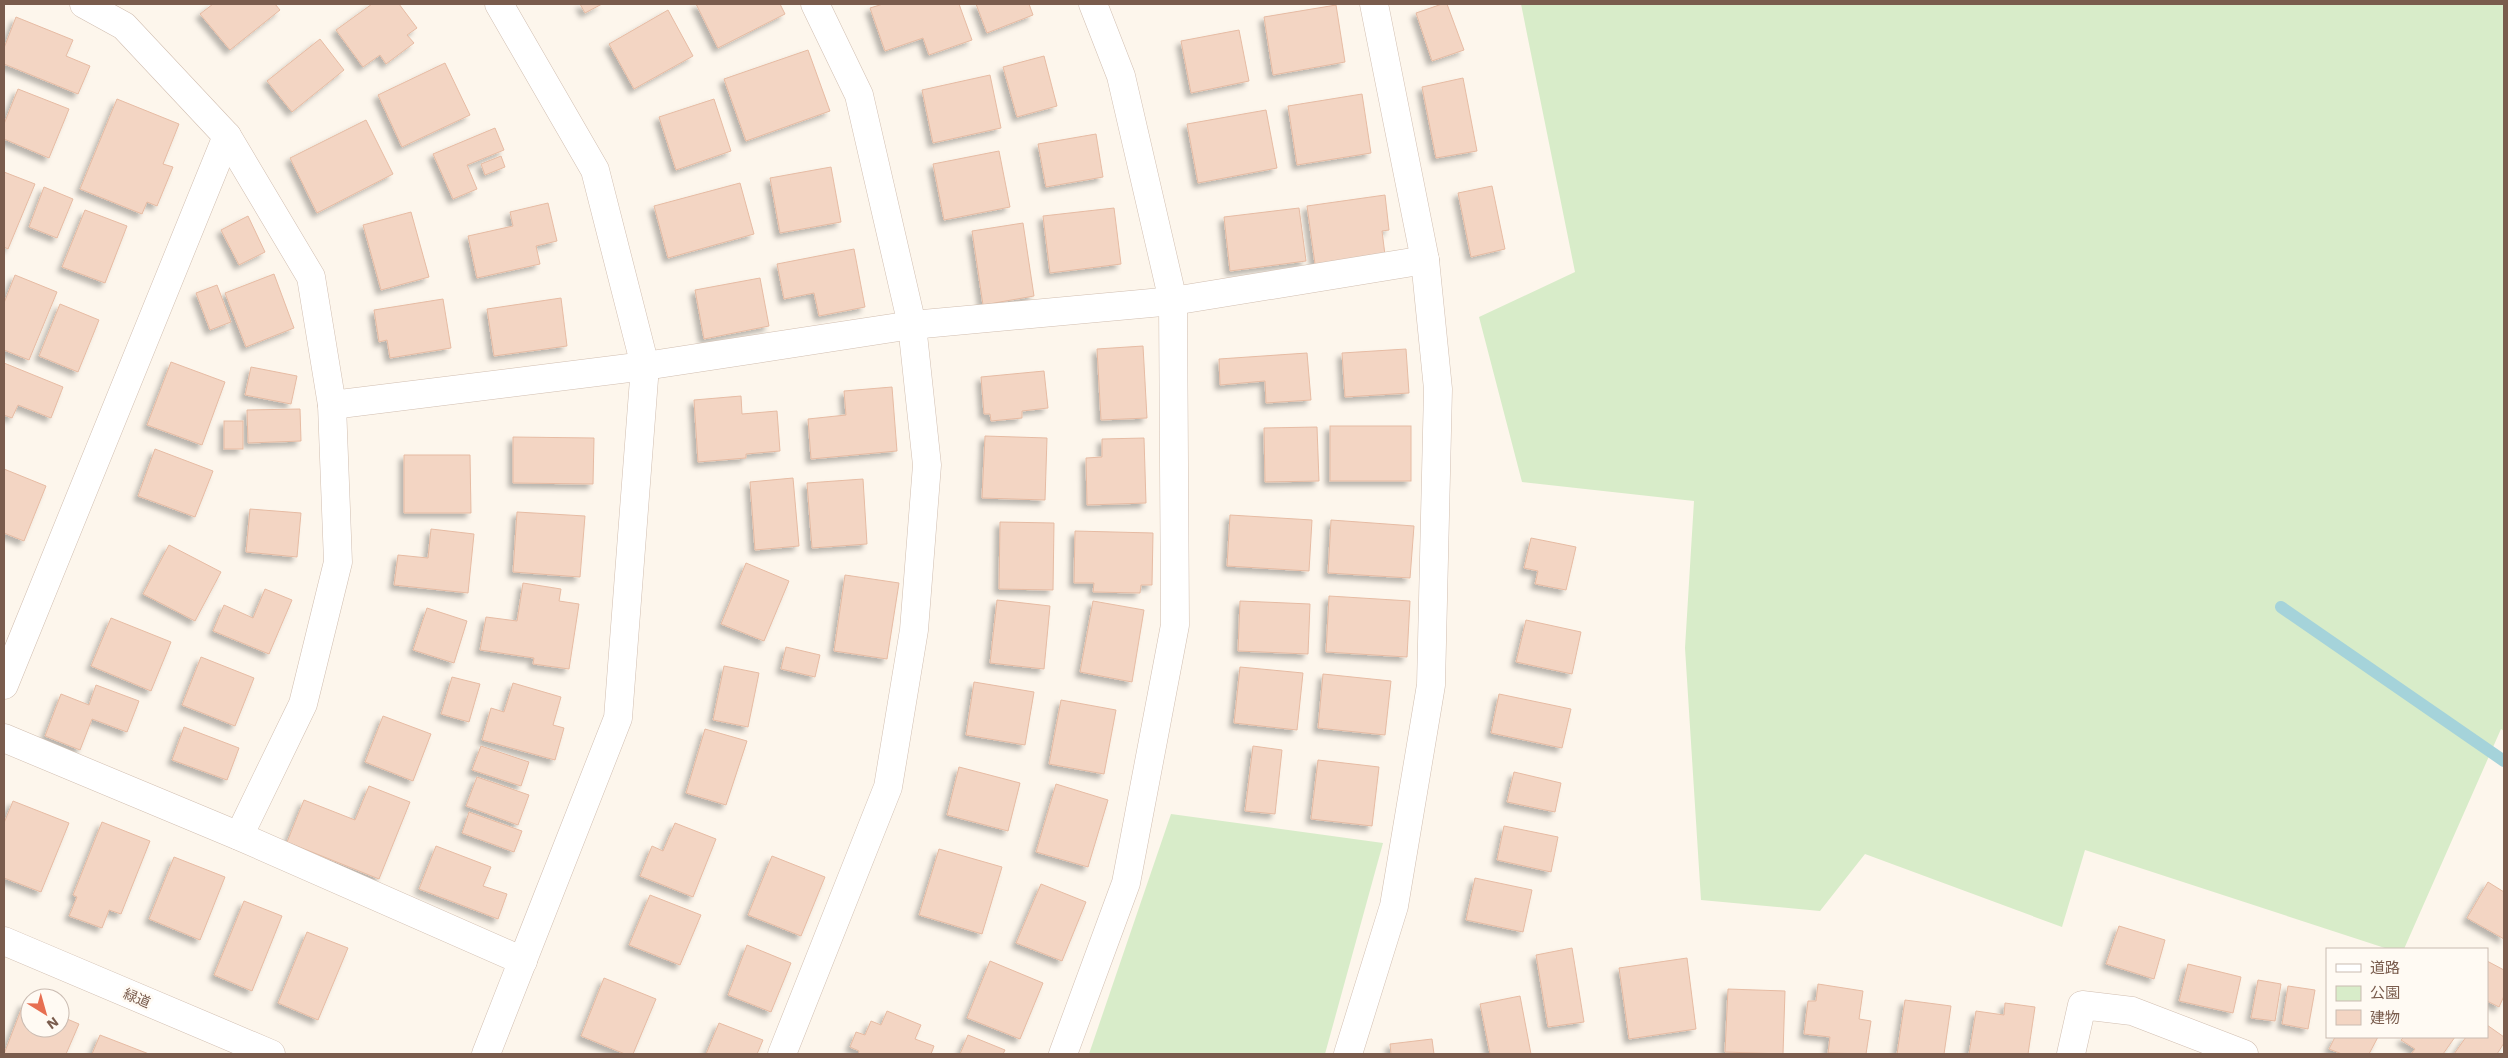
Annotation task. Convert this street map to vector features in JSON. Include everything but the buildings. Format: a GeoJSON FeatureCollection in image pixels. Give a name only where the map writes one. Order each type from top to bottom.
{"type":"FeatureCollection","features":[{"type":"Feature","properties":{"kind":"street"},"geometry":{"type":"LineString","coordinates":[[84,4],[124,26],[227,136],[311,277],[332,405],[338,562],[303,704],[239,836]]}},
{"type":"Feature","properties":{"kind":"street"},"geometry":{"type":"LineString","coordinates":[[486,1054],[618,718],[646,366],[595,170],[499,4]]}},
{"type":"Feature","properties":{"kind":"street"},"geometry":{"type":"LineString","coordinates":[[782,1054],[888,787],[914,630],[927,465],[912,325],[859,95],[816,4]]}},
{"type":"Feature","properties":{"kind":"street"},"geometry":{"type":"LineString","coordinates":[[1063,1054],[1126,883],[1175,625],[1173,301],[1121,76],[1093,4]]}},
{"type":"Feature","properties":{"kind":"street"},"geometry":{"type":"LineString","coordinates":[[1348,1054],[1394,906],[1431,685],[1438,389],[1425,260],[1374,4]]}},
{"type":"Feature","properties":{"kind":"street"},"geometry":{"type":"LineString","coordinates":[[4,685],[227,136]]}},
{"type":"Feature","properties":{"kind":"street"},"geometry":{"type":"LineString","coordinates":[[332,405],[646,366],[912,325],[1173,301],[1425,260]]}},
{"type":"Feature","properties":{"kind":"street"},"geometry":{"type":"LineString","coordinates":[[4,738],[239,836],[523,961]]}},
{"type":"Feature","properties":{"kind":"street","name":"緑道"},"geometry":{"type":"LineString","coordinates":[[4,942],[271,1054]]}},
{"type":"Feature","properties":{"kind":"street"},"geometry":{"type":"LineString","coordinates":[[2071,1054],[2082,1005],[2132,1011],[2244,1054]]}},
{"type":"Feature","properties":{"kind":"green space"},"geometry":{"type":"Polygon","coordinates":[[[1521,4],[2504,4],[2504,731],[2501,729],[2404,948],[2385,948],[2085,850],[2062,927],[1865,854],[1820,911],[1701,900],[1685,648],[1694,501],[1522,482],[1479,317],[1575,272],[1521,4]]]}},
{"type":"Feature","properties":{"kind":"green space"},"geometry":{"type":"Polygon","coordinates":[[[1171,814],[1383,843],[1325,1054],[1089,1054],[1171,814]]]}},
{"type":"Feature","properties":{"kind":"waterway"},"geometry":{"type":"LineString","coordinates":[[2281,607],[2504,761]]}}]}
